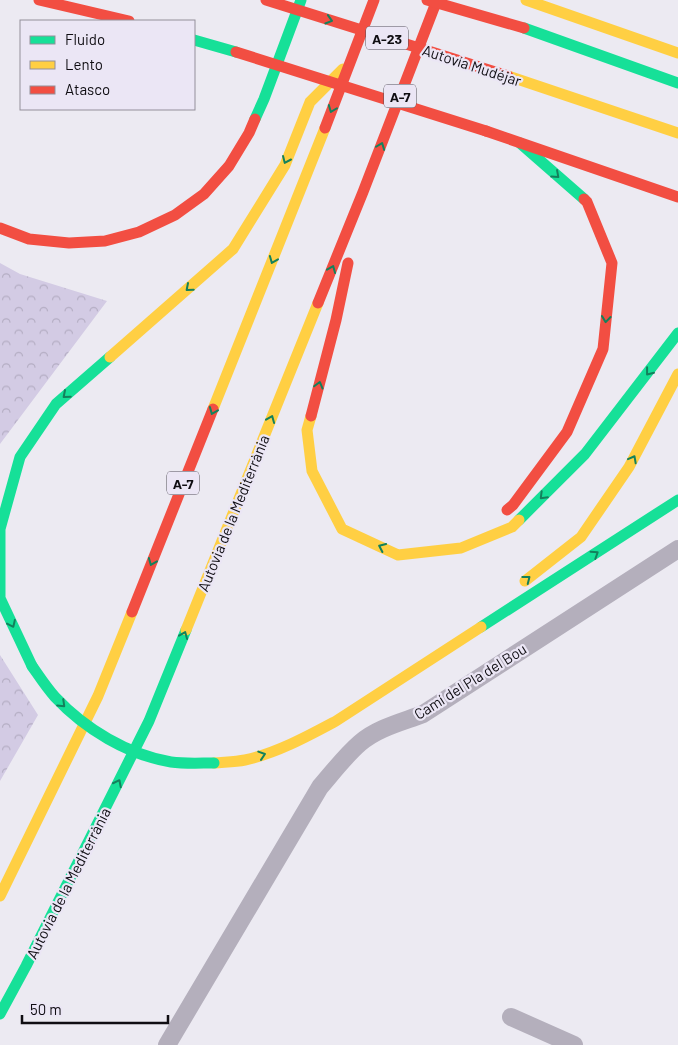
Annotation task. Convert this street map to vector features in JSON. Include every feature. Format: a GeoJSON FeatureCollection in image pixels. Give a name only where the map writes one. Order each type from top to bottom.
{"type":"FeatureCollection","features":[{"type":"Feature","properties":{"kind":"main road"},"geometry":{"type":"LineString","coordinates":[[39,0],[125,20]]}},
{"type":"Feature","properties":{"kind":"main road","name":"Autovía Mudéjar"},"geometry":{"type":"LineString","coordinates":[[266,0],[508,76],[678,133]]}},
{"type":"Feature","properties":{"kind":"main road"},"geometry":{"type":"LineString","coordinates":[[0,228],[29,239],[69,244],[104,241],[140,232],[175,215],[204,194],[229,166],[249,133],[264,99],[301,0]]}},
{"type":"Feature","properties":{"kind":"main road","name":"A-7"},"geometry":{"type":"LineString","coordinates":[[0,896],[98,696],[308,173],[374,0]]}},
{"type":"Feature","properties":{"kind":"main road"},"geometry":{"type":"LineString","coordinates":[[427,0],[524,28],[678,83]]}},
{"type":"Feature","properties":{"kind":"main road","name":"Autovia de la Mediterrània"},"geometry":{"type":"LineString","coordinates":[[0,1014],[149,721],[363,192],[437,0]]}},
{"type":"Feature","properties":{"kind":"main road"},"geometry":{"type":"LineString","coordinates":[[530,1],[678,53]]}},
{"type":"Feature","properties":{"kind":"main road"},"geometry":{"type":"LineString","coordinates":[[195,40],[486,131],[678,196]]}},
{"type":"Feature","properties":{"kind":"main road"},"geometry":{"type":"LineString","coordinates":[[350,63],[310,102],[285,165],[234,249],[56,404],[20,456],[0,529],[0,598],[32,666],[56,698],[75,716],[96,731],[118,744],[149,756],[171,762],[195,764],[247,759],[285,746],[336,721],[678,500]]}},
{"type":"Feature","properties":{"kind":"main road"},"geometry":{"type":"LineString","coordinates":[[461,548],[513,505],[567,432],[603,349],[612,263],[586,202],[520,143]]}},
{"type":"Feature","properties":{"kind":"main road"},"geometry":{"type":"LineString","coordinates":[[363,192],[336,320],[307,430],[312,471],[342,529],[398,554],[461,548],[512,527],[585,454],[678,334]]}},
{"type":"Feature","properties":{"kind":"main road"},"geometry":{"type":"LineString","coordinates":[[518,586],[581,537],[629,467],[678,374]]}},
{"type":"Feature","properties":{"kind":"main road"},"geometry":{"type":"LineString","coordinates":[[392,685],[494,605]]}},
{"type":"Feature","properties":{"kind":"street","name":"Camí del Pla del Bou"},"geometry":{"type":"LineString","coordinates":[[167,1045],[320,787],[352,750],[361,742],[387,727],[423,714],[678,549]]}},
{"type":"Feature","properties":{"kind":"street"},"geometry":{"type":"LineString","coordinates":[[511,1017],[574,1045]]}},
{"type":"Feature","properties":{"kind":"green space"},"geometry":{"type":"Polygon","coordinates":[[[0,263],[20,274],[107,301],[0,444],[0,263]]]}},
{"type":"Feature","properties":{"kind":"green space"},"geometry":{"type":"Polygon","coordinates":[[[0,655],[38,715],[0,781],[0,655]]]}},
{"type":"Feature","properties":{"kind":"traffic: fast"},"geometry":{"type":"LineString","coordinates":[[255,119],[301,0]]}},
{"type":"Feature","properties":{"kind":"traffic: fast"},"geometry":{"type":"LineString","coordinates":[[524,28],[678,83]]}},
{"type":"Feature","properties":{"kind":"traffic: fast"},"geometry":{"type":"LineString","coordinates":[[195,40],[236,52]]}},
{"type":"Feature","properties":{"kind":"traffic: fast"},"geometry":{"type":"LineString","coordinates":[[520,143],[584,199]]}},
{"type":"Feature","properties":{"kind":"traffic: fast"},"geometry":{"type":"LineString","coordinates":[[519,520],[585,454],[678,333]]}},
{"type":"Feature","properties":{"kind":"traffic: fast"},"geometry":{"type":"LineString","coordinates":[[32,666],[0,598],[0,529],[20,457],[56,404],[110,357]]}},
{"type":"Feature","properties":{"kind":"traffic: fast"},"geometry":{"type":"LineString","coordinates":[[481,627],[678,500]]}},
{"type":"Feature","properties":{"kind":"traffic: fast"},"geometry":{"type":"LineString","coordinates":[[0,1014],[149,721],[186,630]]}},
{"type":"Feature","properties":{"kind":"traffic: fast"},"geometry":{"type":"LineString","coordinates":[[32,666],[43,682],[67,709],[94,730],[123,747],[155,759],[176,763],[214,763]]}},
{"type":"Feature","properties":{"kind":"traffic: slow"},"geometry":{"type":"LineString","coordinates":[[526,0],[678,53]]}},
{"type":"Feature","properties":{"kind":"traffic: slow"},"geometry":{"type":"LineString","coordinates":[[110,357],[233,249],[285,165],[310,102],[343,69]]}},
{"type":"Feature","properties":{"kind":"traffic: slow"},"geometry":{"type":"LineString","coordinates":[[508,76],[678,133]]}},
{"type":"Feature","properties":{"kind":"traffic: slow"},"geometry":{"type":"LineString","coordinates":[[213,409],[325,128]]}},
{"type":"Feature","properties":{"kind":"traffic: slow"},"geometry":{"type":"LineString","coordinates":[[186,630],[318,303]]}},
{"type":"Feature","properties":{"kind":"traffic: slow"},"geometry":{"type":"LineString","coordinates":[[525,581],[581,537],[629,467],[678,374]]}},
{"type":"Feature","properties":{"kind":"traffic: slow"},"geometry":{"type":"LineString","coordinates":[[311,416],[307,430],[312,471],[342,529],[398,555],[461,548],[512,527],[519,520]]}},
{"type":"Feature","properties":{"kind":"traffic: slow"},"geometry":{"type":"LineString","coordinates":[[0,896],[98,696],[132,612]]}},
{"type":"Feature","properties":{"kind":"traffic: slow"},"geometry":{"type":"LineString","coordinates":[[214,763],[241,761],[292,744],[336,721],[481,627]]}},
{"type":"Feature","properties":{"kind":"traffic: jam"},"geometry":{"type":"LineString","coordinates":[[39,0],[125,20]]}},
{"type":"Feature","properties":{"kind":"traffic: jam"},"geometry":{"type":"LineString","coordinates":[[266,0],[508,76]]}},
{"type":"Feature","properties":{"kind":"traffic: jam"},"geometry":{"type":"LineString","coordinates":[[325,128],[374,0]]}},
{"type":"Feature","properties":{"kind":"traffic: jam"},"geometry":{"type":"LineString","coordinates":[[427,0],[524,28]]}},
{"type":"Feature","properties":{"kind":"traffic: jam"},"geometry":{"type":"LineString","coordinates":[[318,303],[437,0]]}},
{"type":"Feature","properties":{"kind":"traffic: jam"},"geometry":{"type":"LineString","coordinates":[[236,52],[486,131]]}},
{"type":"Feature","properties":{"kind":"traffic: jam"},"geometry":{"type":"LineString","coordinates":[[0,228],[29,239],[69,243],[105,241],[139,232],[175,215],[204,194],[229,166],[249,133],[255,119]]}},
{"type":"Feature","properties":{"kind":"traffic: jam"},"geometry":{"type":"LineString","coordinates":[[486,131],[678,197]]}},
{"type":"Feature","properties":{"kind":"traffic: jam"},"geometry":{"type":"LineString","coordinates":[[507,510],[513,505],[567,432],[603,349],[612,263],[587,202],[584,199]]}},
{"type":"Feature","properties":{"kind":"traffic: jam"},"geometry":{"type":"LineString","coordinates":[[311,416],[336,320],[348,263]]}},
{"type":"Feature","properties":{"kind":"traffic: jam"},"geometry":{"type":"LineString","coordinates":[[132,612],[213,409]]}}]}
